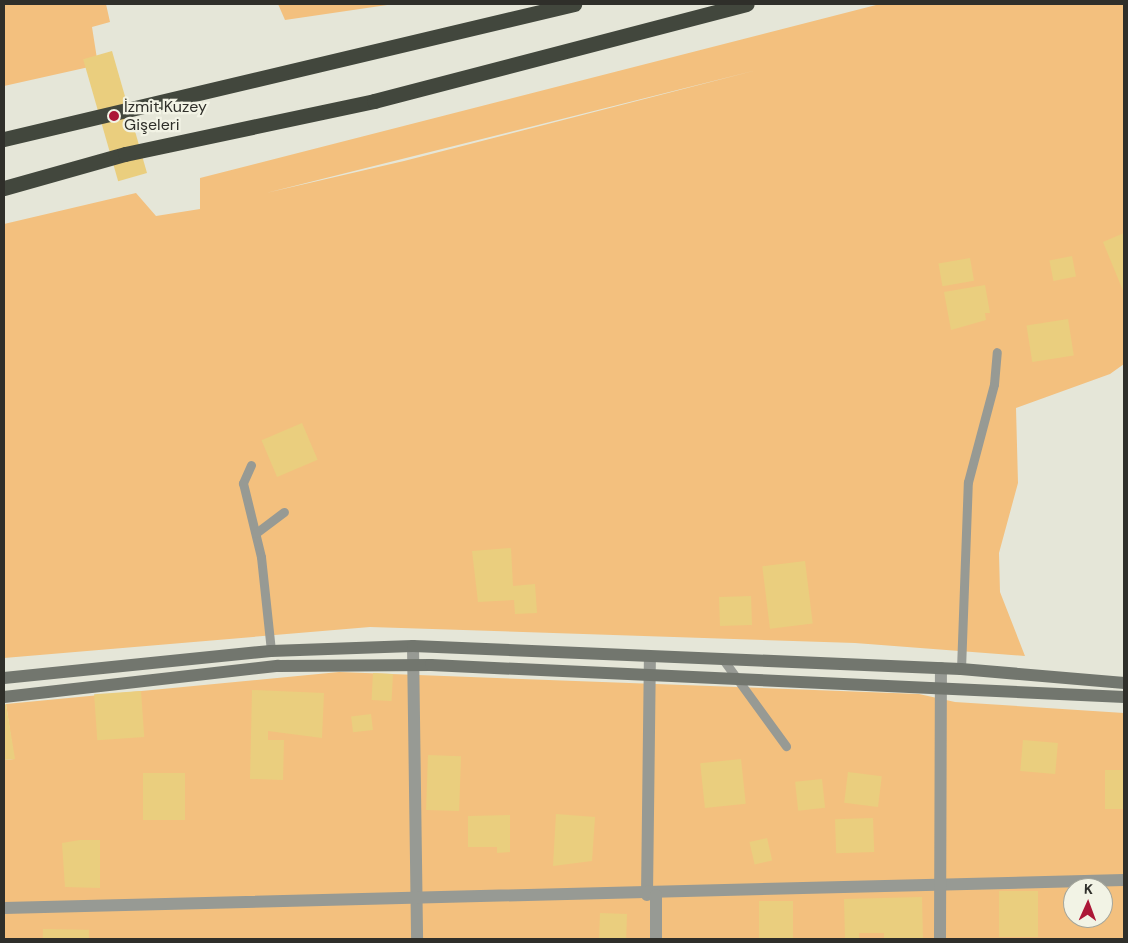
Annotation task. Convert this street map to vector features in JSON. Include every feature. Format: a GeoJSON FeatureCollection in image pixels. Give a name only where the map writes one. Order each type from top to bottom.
{"type":"FeatureCollection","features":[{"type":"Feature","properties":{"kind":"highway"},"geometry":{"type":"LineString","coordinates":[[4,139],[574,4]]}},
{"type":"Feature","properties":{"kind":"highway"},"geometry":{"type":"LineString","coordinates":[[4,188],[125,154],[374,101],[747,4]]}},
{"type":"Feature","properties":{"kind":"main road"},"geometry":{"type":"LineString","coordinates":[[4,678],[271,651],[413,646],[961,669],[1124,683]]}},
{"type":"Feature","properties":{"kind":"main road"},"geometry":{"type":"LineString","coordinates":[[4,697],[278,666],[413,665],[940,686],[1124,697]]}},
{"type":"Feature","properties":{"kind":"street"},"geometry":{"type":"LineString","coordinates":[[413,646],[417,939]]}},
{"type":"Feature","properties":{"kind":"street"},"geometry":{"type":"LineString","coordinates":[[650,657],[651,895],[656,939]]}},
{"type":"Feature","properties":{"kind":"street"},"geometry":{"type":"LineString","coordinates":[[940,668],[938,885],[940,939]]}},
{"type":"Feature","properties":{"kind":"street"},"geometry":{"type":"LineString","coordinates":[[4,908],[651,895],[1124,880]]}},
{"type":"Feature","properties":{"kind":"lane"},"geometry":{"type":"LineString","coordinates":[[961,669],[968,482],[994,384],[997,352]]}},
{"type":"Feature","properties":{"kind":"lane"},"geometry":{"type":"LineString","coordinates":[[251,464],[243,483],[256,533],[271,651]]}},
{"type":"Feature","properties":{"kind":"lane"},"geometry":{"type":"LineString","coordinates":[[256,533],[284,512]]}},
{"type":"Feature","properties":{"kind":"lane"},"geometry":{"type":"LineString","coordinates":[[722,658],[786,746]]}},
{"type":"Feature","properties":{"kind":"shaded area"},"geometry":{"type":"Polygon","coordinates":[[[4,4],[106,4],[110,22],[92,27],[98,65],[4,86],[4,4]]]}},
{"type":"Feature","properties":{"kind":"shaded area"},"geometry":{"type":"Polygon","coordinates":[[[278,4],[394,4],[285,20],[278,4]]]}},
{"type":"Feature","properties":{"kind":"shaded area"},"geometry":{"type":"Polygon","coordinates":[[[880,4],[1124,4],[1124,364],[1110,374],[1016,408],[1018,483],[999,553],[1000,592],[1025,656],[855,643],[370,627],[4,658],[4,224],[136,193],[156,216],[200,209],[200,178],[880,4]],[[757,70],[266,193],[404,161],[757,70]]]}},
{"type":"Feature","properties":{"kind":"shaded area"},"geometry":{"type":"Polygon","coordinates":[[[339,672],[919,694],[955,702],[1124,713],[1124,939],[4,939],[4,760],[14,759],[6,704],[339,672]]]}},
{"type":"Feature","properties":{"kind":"building","name":"İzmit Kuzey Gişeleri"},"geometry":{"type":"Polygon","coordinates":[[[112,51],[147,173],[118,181],[83,59],[112,51]]]}},
{"type":"Feature","properties":{"kind":"building"},"geometry":{"type":"Polygon","coordinates":[[[1124,233],[1124,293],[1103,242],[1124,233]]]}},
{"type":"Feature","properties":{"kind":"building"},"geometry":{"type":"Polygon","coordinates":[[[1072,256],[1076,277],[1053,281],[1049,260],[1072,256]]]}},
{"type":"Feature","properties":{"kind":"building"},"geometry":{"type":"Polygon","coordinates":[[[970,258],[974,281],[942,286],[938,264],[970,258]]]}},
{"type":"Feature","properties":{"kind":"building"},"geometry":{"type":"Polygon","coordinates":[[[985,285],[990,313],[985,313],[986,320],[951,330],[944,292],[985,285]]]}},
{"type":"Feature","properties":{"kind":"building"},"geometry":{"type":"Polygon","coordinates":[[[1068,319],[1074,356],[1032,362],[1027,326],[1068,319]]]}},
{"type":"Feature","properties":{"kind":"building"},"geometry":{"type":"Polygon","coordinates":[[[302,423],[318,460],[277,477],[261,440],[302,423]]]}},
{"type":"Feature","properties":{"kind":"building"},"geometry":{"type":"Polygon","coordinates":[[[511,548],[513,586],[535,584],[537,613],[515,614],[514,600],[478,602],[472,551],[511,548]]]}},
{"type":"Feature","properties":{"kind":"building"},"geometry":{"type":"Polygon","coordinates":[[[805,561],[813,624],[770,629],[762,566],[805,561]]]}},
{"type":"Feature","properties":{"kind":"building"},"geometry":{"type":"Polygon","coordinates":[[[751,596],[752,625],[720,626],[719,597],[751,596]]]}},
{"type":"Feature","properties":{"kind":"building"},"geometry":{"type":"Polygon","coordinates":[[[373,673],[393,674],[392,701],[372,700],[373,673]]]}},
{"type":"Feature","properties":{"kind":"building"},"geometry":{"type":"Polygon","coordinates":[[[252,690],[324,693],[322,738],[268,731],[268,740],[284,740],[283,780],[250,779],[252,690]]]}},
{"type":"Feature","properties":{"kind":"building"},"geometry":{"type":"Polygon","coordinates":[[[141,691],[144,737],[97,740],[94,694],[141,691]]]}},
{"type":"Feature","properties":{"kind":"building"},"geometry":{"type":"Polygon","coordinates":[[[6,704],[15,759],[4,760],[4,705],[6,704]]]}},
{"type":"Feature","properties":{"kind":"building"},"geometry":{"type":"Polygon","coordinates":[[[371,714],[373,730],[353,732],[351,716],[371,714]]]}},
{"type":"Feature","properties":{"kind":"building"},"geometry":{"type":"Polygon","coordinates":[[[1023,740],[1058,743],[1055,774],[1020,771],[1023,740]]]}},
{"type":"Feature","properties":{"kind":"building"},"geometry":{"type":"Polygon","coordinates":[[[428,755],[461,756],[459,811],[426,810],[428,755]]]}},
{"type":"Feature","properties":{"kind":"building"},"geometry":{"type":"Polygon","coordinates":[[[741,759],[746,804],[705,808],[700,763],[741,759]]]}},
{"type":"Feature","properties":{"kind":"building"},"geometry":{"type":"Polygon","coordinates":[[[1105,770],[1124,770],[1124,809],[1105,809],[1105,770]]]}},
{"type":"Feature","properties":{"kind":"building"},"geometry":{"type":"Polygon","coordinates":[[[848,772],[882,776],[878,807],[844,803],[848,772]]]}},
{"type":"Feature","properties":{"kind":"building"},"geometry":{"type":"Polygon","coordinates":[[[143,773],[185,773],[185,820],[143,820],[143,773]]]}},
{"type":"Feature","properties":{"kind":"building"},"geometry":{"type":"Polygon","coordinates":[[[822,779],[825,808],[798,811],[795,782],[822,779]]]}},
{"type":"Feature","properties":{"kind":"building"},"geometry":{"type":"Polygon","coordinates":[[[556,814],[595,817],[592,861],[553,866],[556,814]]]}},
{"type":"Feature","properties":{"kind":"building"},"geometry":{"type":"Polygon","coordinates":[[[510,815],[510,852],[497,853],[497,847],[468,847],[468,816],[510,815]]]}},
{"type":"Feature","properties":{"kind":"building"},"geometry":{"type":"Polygon","coordinates":[[[873,818],[874,852],[836,853],[835,819],[873,818]]]}},
{"type":"Feature","properties":{"kind":"building"},"geometry":{"type":"Polygon","coordinates":[[[767,838],[772,860],[755,864],[749,842],[767,838]]]}},
{"type":"Feature","properties":{"kind":"building"},"geometry":{"type":"Polygon","coordinates":[[[80,840],[100,840],[100,888],[65,887],[62,843],[80,840]]]}},
{"type":"Feature","properties":{"kind":"building"},"geometry":{"type":"Polygon","coordinates":[[[999,891],[1038,891],[1038,937],[999,937],[999,891]]]}},
{"type":"Feature","properties":{"kind":"building"},"geometry":{"type":"Polygon","coordinates":[[[922,897],[923,939],[884,939],[884,933],[859,933],[859,939],[845,939],[844,899],[922,897]]]}},
{"type":"Feature","properties":{"kind":"building"},"geometry":{"type":"Polygon","coordinates":[[[759,901],[793,901],[793,939],[759,939],[759,901]]]}},
{"type":"Feature","properties":{"kind":"building"},"geometry":{"type":"Polygon","coordinates":[[[600,913],[627,914],[626,939],[599,939],[600,913]]]}},
{"type":"Feature","properties":{"kind":"building"},"geometry":{"type":"Polygon","coordinates":[[[43,929],[89,930],[89,939],[43,939],[43,929]]]}},
{"type":"Feature","properties":{"kind":"place","name":"İzmit Kuzey Gişeleri"},"geometry":{"type":"Point","coordinates":[114,116]}}]}
